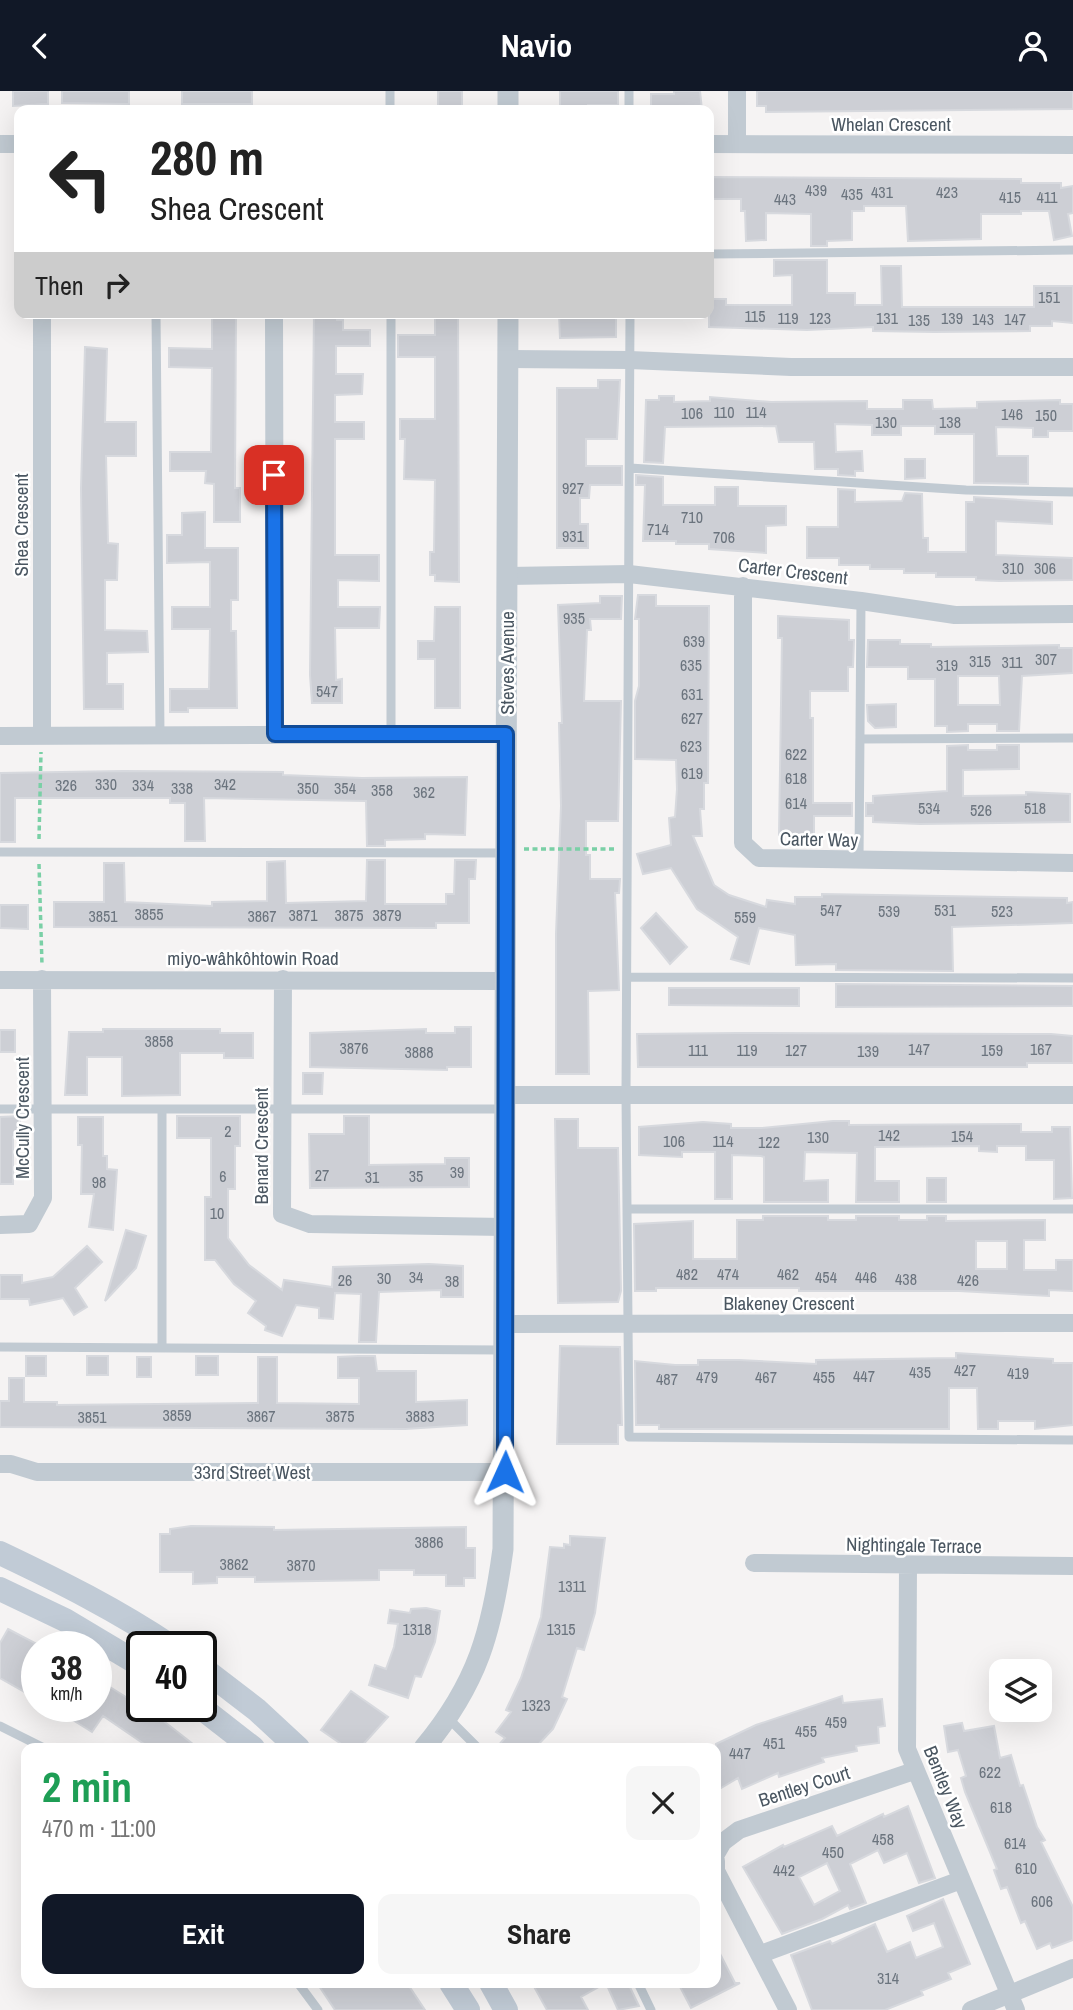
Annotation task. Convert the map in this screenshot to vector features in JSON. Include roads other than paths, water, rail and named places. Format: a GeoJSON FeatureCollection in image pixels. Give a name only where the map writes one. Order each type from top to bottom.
{"type":"FeatureCollection","features":[{"type":"Feature","properties":{"kind":"main road"},"geometry":{"type":"LineString","coordinates":[[0,1553],[66,1584],[149,1631]]}},
{"type":"Feature","properties":{"kind":"main road"},"geometry":{"type":"LineString","coordinates":[[0,1589],[65,1620],[126,1656]]}},
{"type":"Feature","properties":{"kind":"main road"},"geometry":{"type":"LineString","coordinates":[[217,1679],[257,1710],[293,1743]]}},
{"type":"Feature","properties":{"kind":"main road"},"geometry":{"type":"LineString","coordinates":[[217,1720],[247,1743]]}},
{"type":"Feature","properties":{"kind":"main road"},"geometry":{"type":"LineString","coordinates":[[454,1988],[468,2010]]}},
{"type":"Feature","properties":{"kind":"main road"},"geometry":{"type":"LineString","coordinates":[[494,1988],[506,2010]]}},
{"type":"Feature","properties":{"kind":"street"},"geometry":{"type":"LineString","coordinates":[[737,91],[737,144]]}},
{"type":"Feature","properties":{"kind":"street","name":"Whelan Crescent"},"geometry":{"type":"LineString","coordinates":[[714,144],[1073,145]]}},
{"type":"Feature","properties":{"kind":"street","name":"Shea Crescent"},"geometry":{"type":"LineString","coordinates":[[41,744],[42,319]]}},
{"type":"Feature","properties":{"kind":"street"},"geometry":{"type":"LineString","coordinates":[[274,319],[275,734]]}},
{"type":"Feature","properties":{"kind":"street","name":"Steves Avenue"},"geometry":{"type":"LineString","coordinates":[[428,1743],[448,1719],[475,1670],[493,1621],[503,1549],[508,319]]}},
{"type":"Feature","properties":{"kind":"street"},"geometry":{"type":"LineString","coordinates":[[508,359],[631,360],[791,367],[1073,367]]}},
{"type":"Feature","properties":{"kind":"street","name":"Carter Crescent"},"geometry":{"type":"LineString","coordinates":[[507,576],[629,574],[743,586],[955,615],[1073,614]]}},
{"type":"Feature","properties":{"kind":"street","name":"Carter Way"},"geometry":{"type":"LineString","coordinates":[[743,586],[743,842],[760,858],[1073,863]]}},
{"type":"Feature","properties":{"kind":"street"},"geometry":{"type":"LineString","coordinates":[[0,736],[41,744],[160,734],[506,734]]}},
{"type":"Feature","properties":{"kind":"street","name":"McCully Crescent"},"geometry":{"type":"LineString","coordinates":[[0,1225],[29,1224],[43,1198],[43,979]]}},
{"type":"Feature","properties":{"kind":"street","name":"Benard Crescent"},"geometry":{"type":"LineString","coordinates":[[283,979],[282,1214],[310,1224],[505,1227]]}},
{"type":"Feature","properties":{"kind":"street","name":"miyo-wâhkôhtowin Road"},"geometry":{"type":"LineString","coordinates":[[0,980],[506,981]]}},
{"type":"Feature","properties":{"kind":"street"},"geometry":{"type":"LineString","coordinates":[[506,1102],[626,1095],[1073,1095]]}},
{"type":"Feature","properties":{"kind":"street","name":"Blakeney Crescent"},"geometry":{"type":"LineString","coordinates":[[505,1324],[1073,1323]]}},
{"type":"Feature","properties":{"kind":"street","name":"33rd Street West"},"geometry":{"type":"LineString","coordinates":[[0,1464],[11,1464],[37,1472],[505,1472]]}},
{"type":"Feature","properties":{"kind":"street","name":"Nightingale Terrace"},"geometry":{"type":"LineString","coordinates":[[754,1563],[908,1567],[1073,1566]]}},
{"type":"Feature","properties":{"kind":"street","name":"Bentley Way"},"geometry":{"type":"LineString","coordinates":[[908,1567],[906,1742],[914,1771],[1013,2002]]}},
{"type":"Feature","properties":{"kind":"street","name":"Bentley Court"},"geometry":{"type":"LineString","coordinates":[[721,1847],[732,1833],[739,1830],[914,1771]]}},
{"type":"Feature","properties":{"kind":"street"},"geometry":{"type":"LineString","coordinates":[[721,1880],[788,2010]]}},
{"type":"Feature","properties":{"kind":"street"},"geometry":{"type":"LineString","coordinates":[[761,1954],[961,1880]]}},
{"type":"Feature","properties":{"kind":"street"},"geometry":{"type":"LineString","coordinates":[[971,2010],[1013,2002],[1073,1968]]}},
{"type":"Feature","properties":{"kind":"lane"},"geometry":{"type":"LineString","coordinates":[[714,254],[1073,250]]}},
{"type":"Feature","properties":{"kind":"lane"},"geometry":{"type":"LineString","coordinates":[[156,319],[160,734]]}},
{"type":"Feature","properties":{"kind":"lane"},"geometry":{"type":"LineString","coordinates":[[391,319],[391,735]]}},
{"type":"Feature","properties":{"kind":"lane"},"geometry":{"type":"LineString","coordinates":[[630,319],[626,1095],[629,1437],[1073,1440]]}},
{"type":"Feature","properties":{"kind":"lane"},"geometry":{"type":"LineString","coordinates":[[631,468],[967,490],[1073,492]]}},
{"type":"Feature","properties":{"kind":"lane"},"geometry":{"type":"LineString","coordinates":[[859,861],[861,601]]}},
{"type":"Feature","properties":{"kind":"lane"},"geometry":{"type":"LineString","coordinates":[[860,739],[1073,738]]}},
{"type":"Feature","properties":{"kind":"lane"},"geometry":{"type":"LineString","coordinates":[[0,852],[506,853]]}},
{"type":"Feature","properties":{"kind":"lane"},"geometry":{"type":"LineString","coordinates":[[627,977],[1073,978]]}},
{"type":"Feature","properties":{"kind":"lane"},"geometry":{"type":"LineString","coordinates":[[0,1109],[282,1109],[506,1102]]}},
{"type":"Feature","properties":{"kind":"lane"},"geometry":{"type":"LineString","coordinates":[[162,1109],[162,1346]]}},
{"type":"Feature","properties":{"kind":"lane"},"geometry":{"type":"LineString","coordinates":[[626,1209],[1073,1209]]}},
{"type":"Feature","properties":{"kind":"lane"},"geometry":{"type":"LineString","coordinates":[[0,1347],[505,1350]]}},
{"type":"Feature","properties":{"kind":"lane"},"geometry":{"type":"LineString","coordinates":[[448,1719],[473,1743]]}},
{"type":"Feature","properties":{"kind":"lane"},"geometry":{"type":"LineString","coordinates":[[0,1726],[34,1743]]}},
{"type":"Feature","properties":{"kind":"lane"},"geometry":{"type":"LineString","coordinates":[[302,1988],[318,2010]]}},
{"type":"Feature","properties":{"kind":"lane"},"geometry":{"type":"LineString","coordinates":[[640,1988],[651,2010]]}}]}
